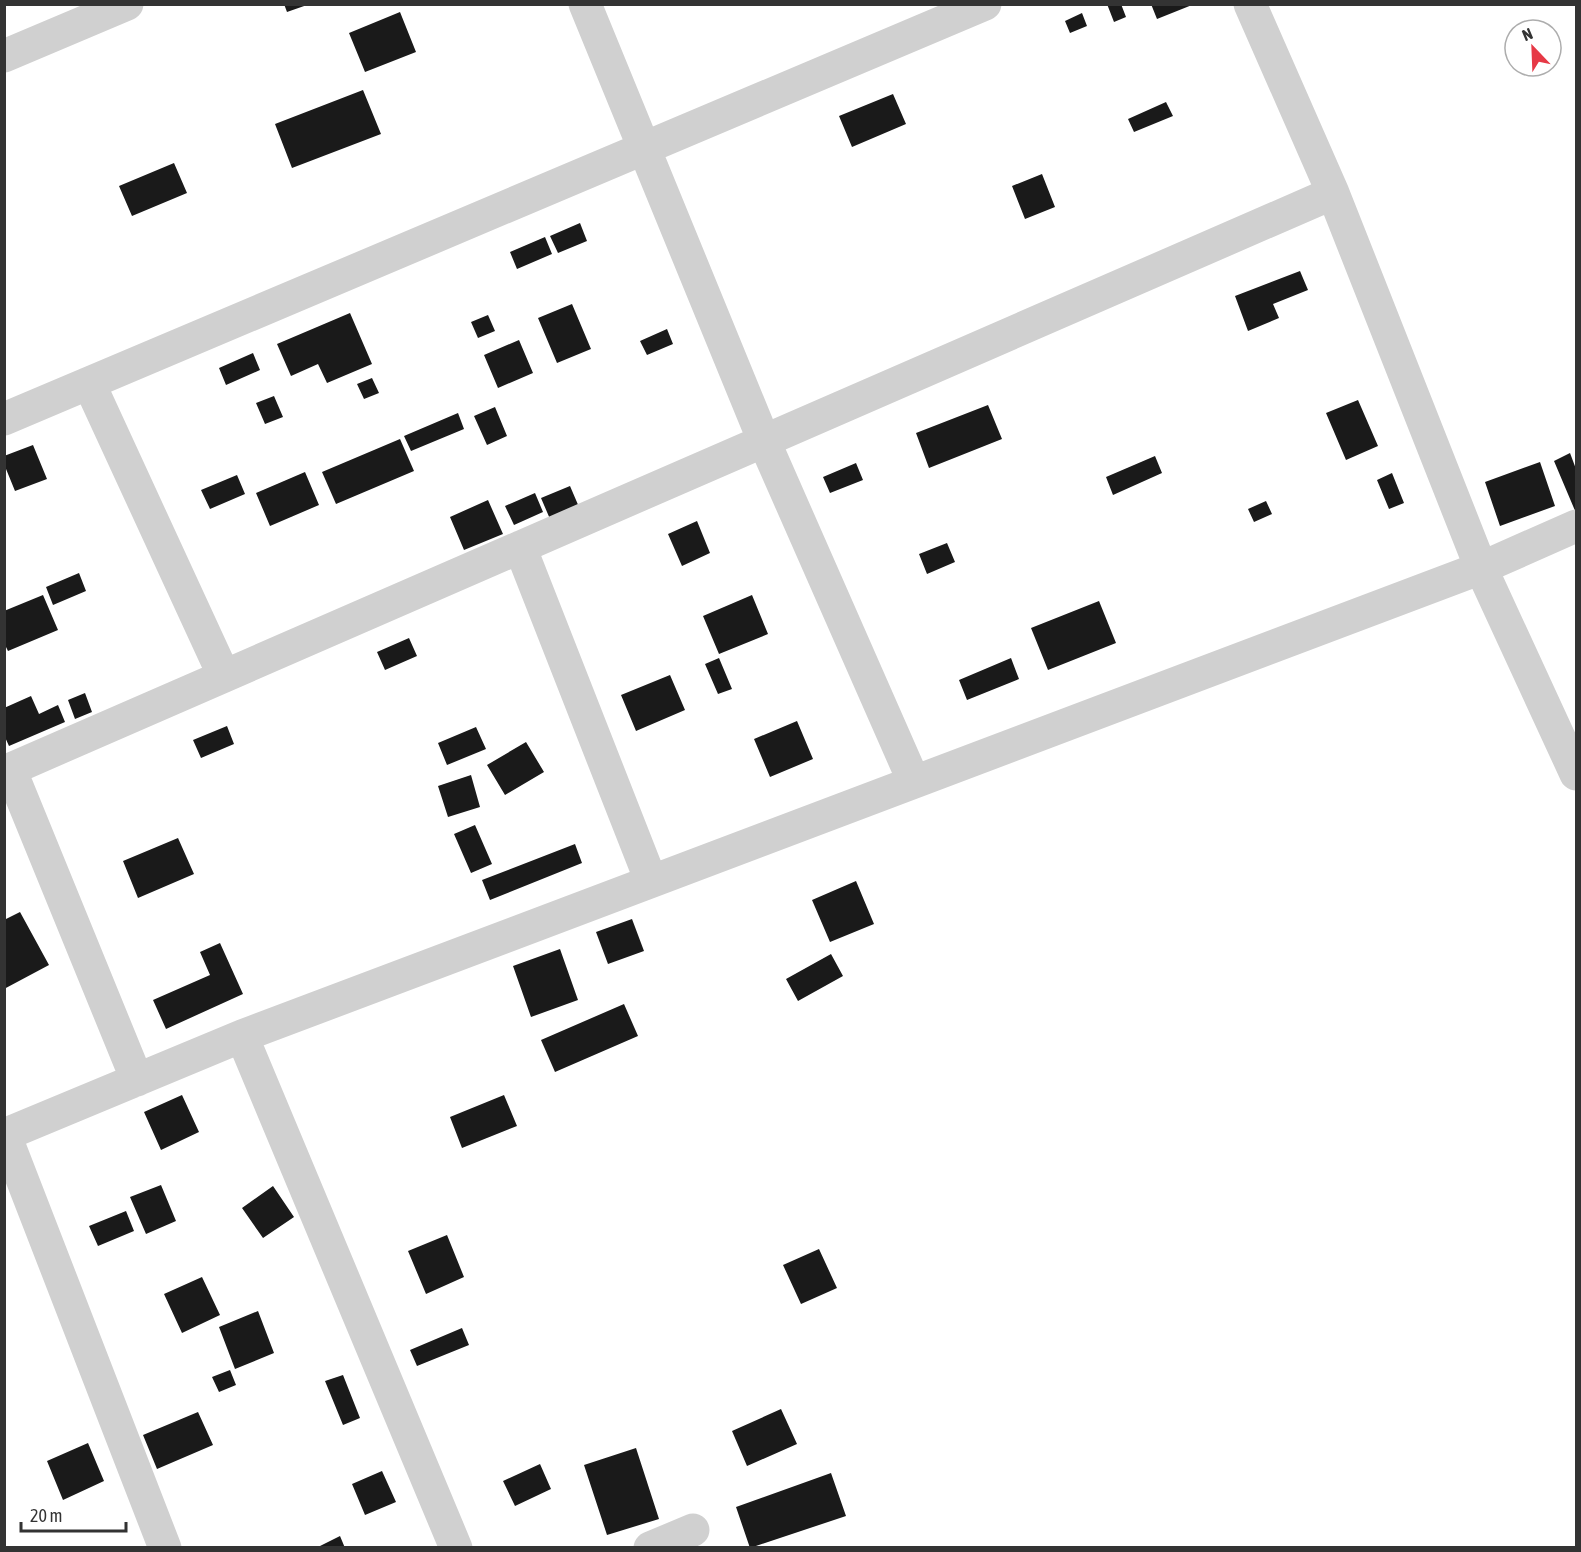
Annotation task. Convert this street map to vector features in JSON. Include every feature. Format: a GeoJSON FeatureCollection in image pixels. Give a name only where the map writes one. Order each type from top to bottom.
{"type":"FeatureCollection","features":[{"type":"Feature","properties":{"kind":"street"},"geometry":{"type":"LineString","coordinates":[[4,56],[127,4]]}},
{"type":"Feature","properties":{"kind":"street"},"geometry":{"type":"LineString","coordinates":[[585,4],[764,441],[914,782]]}},
{"type":"Feature","properties":{"kind":"street"},"geometry":{"type":"LineString","coordinates":[[4,419],[985,4]]}},
{"type":"Feature","properties":{"kind":"street"},"geometry":{"type":"LineString","coordinates":[[1250,4],[1333,193],[1481,568],[1576,774]]}},
{"type":"Feature","properties":{"kind":"street"},"geometry":{"type":"LineString","coordinates":[[137,1080],[8,771],[1333,193]]}},
{"type":"Feature","properties":{"kind":"street"},"geometry":{"type":"LineString","coordinates":[[89,383],[224,676]]}},
{"type":"Feature","properties":{"kind":"street"},"geometry":{"type":"LineString","coordinates":[[165,1548],[5,1135],[242,1036],[1481,568],[1576,526]]}},
{"type":"Feature","properties":{"kind":"street"},"geometry":{"type":"LineString","coordinates":[[520,548],[651,881]]}},
{"type":"Feature","properties":{"kind":"street"},"geometry":{"type":"LineString","coordinates":[[242,1036],[456,1548]]}},
{"type":"Feature","properties":{"kind":"street"},"geometry":{"type":"LineString","coordinates":[[650,1548],[693,1530]]}},
{"type":"Feature","properties":{"kind":"building"},"geometry":{"type":"Polygon","coordinates":[[[284,4],[307,4],[307,5],[287,12],[284,4]]]}},
{"type":"Feature","properties":{"kind":"building"},"geometry":{"type":"Polygon","coordinates":[[[1107,4],[1121,4],[1126,17],[1114,22],[1107,4]]]}},
{"type":"Feature","properties":{"kind":"building"},"geometry":{"type":"Polygon","coordinates":[[[1151,4],[1191,4],[1192,5],[1157,19],[1151,4]]]}},
{"type":"Feature","properties":{"kind":"building"},"geometry":{"type":"Polygon","coordinates":[[[400,12],[416,52],[365,72],[349,33],[400,12]]]}},
{"type":"Feature","properties":{"kind":"building"},"geometry":{"type":"Polygon","coordinates":[[[1082,13],[1087,26],[1070,33],[1065,21],[1082,13]]]}},
{"type":"Feature","properties":{"kind":"building"},"geometry":{"type":"Polygon","coordinates":[[[363,90],[381,134],[292,168],[275,124],[363,90]]]}},
{"type":"Feature","properties":{"kind":"building"},"geometry":{"type":"Polygon","coordinates":[[[893,94],[906,124],[852,147],[839,116],[893,94]]]}},
{"type":"Feature","properties":{"kind":"building"},"geometry":{"type":"Polygon","coordinates":[[[1166,102],[1173,116],[1134,132],[1128,119],[1166,102]]]}},
{"type":"Feature","properties":{"kind":"building"},"geometry":{"type":"Polygon","coordinates":[[[174,163],[187,193],[132,216],[119,186],[174,163]]]}},
{"type":"Feature","properties":{"kind":"building"},"geometry":{"type":"Polygon","coordinates":[[[1042,174],[1055,207],[1025,219],[1012,186],[1042,174]]]}},
{"type":"Feature","properties":{"kind":"building"},"geometry":{"type":"Polygon","coordinates":[[[580,223],[587,241],[558,253],[550,236],[580,223]]]}},
{"type":"Feature","properties":{"kind":"building"},"geometry":{"type":"Polygon","coordinates":[[[545,237],[552,254],[517,269],[510,252],[545,237]]]}},
{"type":"Feature","properties":{"kind":"building"},"geometry":{"type":"Polygon","coordinates":[[[1300,271],[1308,290],[1273,304],[1279,318],[1248,331],[1235,296],[1300,271]]]}},
{"type":"Feature","properties":{"kind":"building"},"geometry":{"type":"Polygon","coordinates":[[[572,304],[591,349],[557,363],[538,318],[572,304]]]}},
{"type":"Feature","properties":{"kind":"building"},"geometry":{"type":"Polygon","coordinates":[[[350,313],[372,364],[327,383],[318,364],[291,376],[277,344],[350,313]]]}},
{"type":"Feature","properties":{"kind":"building"},"geometry":{"type":"Polygon","coordinates":[[[488,315],[495,331],[478,338],[471,322],[488,315]]]}},
{"type":"Feature","properties":{"kind":"building"},"geometry":{"type":"Polygon","coordinates":[[[667,329],[673,344],[647,355],[640,341],[667,329]]]}},
{"type":"Feature","properties":{"kind":"building"},"geometry":{"type":"Polygon","coordinates":[[[519,340],[533,373],[498,388],[484,355],[519,340]]]}},
{"type":"Feature","properties":{"kind":"building"},"geometry":{"type":"Polygon","coordinates":[[[253,353],[260,370],[226,385],[219,368],[253,353]]]}},
{"type":"Feature","properties":{"kind":"building"},"geometry":{"type":"Polygon","coordinates":[[[372,378],[379,393],[364,399],[357,384],[372,378]]]}},
{"type":"Feature","properties":{"kind":"building"},"geometry":{"type":"Polygon","coordinates":[[[274,396],[283,417],[265,424],[256,403],[274,396]]]}},
{"type":"Feature","properties":{"kind":"building"},"geometry":{"type":"Polygon","coordinates":[[[1358,400],[1378,446],[1346,460],[1326,413],[1358,400]]]}},
{"type":"Feature","properties":{"kind":"building"},"geometry":{"type":"Polygon","coordinates":[[[988,405],[1002,439],[929,468],[916,433],[988,405]]]}},
{"type":"Feature","properties":{"kind":"building"},"geometry":{"type":"Polygon","coordinates":[[[495,407],[507,436],[487,445],[474,416],[495,407]]]}},
{"type":"Feature","properties":{"kind":"building"},"geometry":{"type":"Polygon","coordinates":[[[458,413],[464,429],[411,451],[404,436],[458,413]]]}},
{"type":"Feature","properties":{"kind":"building"},"geometry":{"type":"Polygon","coordinates":[[[400,439],[414,471],[336,504],[322,472],[400,439]]]}},
{"type":"Feature","properties":{"kind":"building"},"geometry":{"type":"Polygon","coordinates":[[[33,445],[47,479],[15,491],[4,464],[4,456],[33,445]]]}},
{"type":"Feature","properties":{"kind":"building"},"geometry":{"type":"Polygon","coordinates":[[[1570,453],[1576,469],[1576,513],[1554,461],[1570,453]]]}},
{"type":"Feature","properties":{"kind":"building"},"geometry":{"type":"Polygon","coordinates":[[[1155,456],[1162,473],[1113,495],[1106,477],[1155,456]]]}},
{"type":"Feature","properties":{"kind":"building"},"geometry":{"type":"Polygon","coordinates":[[[1540,462],[1555,506],[1500,526],[1485,482],[1540,462]]]}},
{"type":"Feature","properties":{"kind":"building"},"geometry":{"type":"Polygon","coordinates":[[[856,463],[863,480],[830,493],[823,477],[856,463]]]}},
{"type":"Feature","properties":{"kind":"building"},"geometry":{"type":"Polygon","coordinates":[[[305,472],[319,505],[270,526],[256,493],[305,472]]]}},
{"type":"Feature","properties":{"kind":"building"},"geometry":{"type":"Polygon","coordinates":[[[1392,473],[1404,503],[1389,509],[1377,480],[1392,473]]]}},
{"type":"Feature","properties":{"kind":"building"},"geometry":{"type":"Polygon","coordinates":[[[237,475],[245,494],[210,509],[201,490],[237,475]]]}},
{"type":"Feature","properties":{"kind":"building"},"geometry":{"type":"Polygon","coordinates":[[[570,486],[579,507],[550,519],[541,498],[570,486]]]}},
{"type":"Feature","properties":{"kind":"building"},"geometry":{"type":"Polygon","coordinates":[[[535,493],[543,512],[514,525],[505,506],[535,493]]]}},
{"type":"Feature","properties":{"kind":"building"},"geometry":{"type":"Polygon","coordinates":[[[488,500],[503,534],[464,550],[450,517],[488,500]]]}},
{"type":"Feature","properties":{"kind":"building"},"geometry":{"type":"Polygon","coordinates":[[[1266,501],[1272,514],[1254,522],[1248,509],[1266,501]]]}},
{"type":"Feature","properties":{"kind":"building"},"geometry":{"type":"Polygon","coordinates":[[[697,521],[710,553],[682,566],[668,534],[697,521]]]}},
{"type":"Feature","properties":{"kind":"building"},"geometry":{"type":"Polygon","coordinates":[[[947,543],[955,562],[927,574],[919,554],[947,543]]]}},
{"type":"Feature","properties":{"kind":"building"},"geometry":{"type":"Polygon","coordinates":[[[79,573],[86,591],[53,605],[46,587],[79,573]]]}},
{"type":"Feature","properties":{"kind":"building"},"geometry":{"type":"Polygon","coordinates":[[[43,595],[58,630],[8,651],[4,643],[4,611],[43,595]]]}},
{"type":"Feature","properties":{"kind":"building"},"geometry":{"type":"Polygon","coordinates":[[[752,595],[768,634],[719,654],[703,616],[752,595]]]}},
{"type":"Feature","properties":{"kind":"building"},"geometry":{"type":"Polygon","coordinates":[[[1099,601],[1116,643],[1048,670],[1031,628],[1099,601]]]}},
{"type":"Feature","properties":{"kind":"building"},"geometry":{"type":"Polygon","coordinates":[[[409,638],[417,656],[385,670],[377,652],[409,638]]]}},
{"type":"Feature","properties":{"kind":"building"},"geometry":{"type":"Polygon","coordinates":[[[719,658],[732,689],[718,694],[705,664],[719,658]]]}},
{"type":"Feature","properties":{"kind":"building"},"geometry":{"type":"Polygon","coordinates":[[[1011,658],[1019,679],[967,700],[959,680],[1011,658]]]}},
{"type":"Feature","properties":{"kind":"building"},"geometry":{"type":"Polygon","coordinates":[[[670,675],[685,710],[636,731],[621,695],[670,675]]]}},
{"type":"Feature","properties":{"kind":"building"},"geometry":{"type":"Polygon","coordinates":[[[85,693],[92,712],[75,719],[68,700],[85,693]]]}},
{"type":"Feature","properties":{"kind":"building"},"geometry":{"type":"Polygon","coordinates":[[[31,696],[39,714],[58,705],[65,722],[9,746],[4,735],[4,708],[31,696]]]}},
{"type":"Feature","properties":{"kind":"building"},"geometry":{"type":"Polygon","coordinates":[[[797,721],[813,759],[770,777],[754,739],[797,721]]]}},
{"type":"Feature","properties":{"kind":"building"},"geometry":{"type":"Polygon","coordinates":[[[227,726],[234,744],[201,758],[193,740],[227,726]]]}},
{"type":"Feature","properties":{"kind":"building"},"geometry":{"type":"Polygon","coordinates":[[[476,727],[486,749],[447,765],[438,743],[476,727]]]}},
{"type":"Feature","properties":{"kind":"building"},"geometry":{"type":"Polygon","coordinates":[[[526,742],[544,772],[505,795],[487,765],[526,742]]]}},
{"type":"Feature","properties":{"kind":"building"},"geometry":{"type":"Polygon","coordinates":[[[471,775],[480,807],[448,817],[438,786],[471,775]]]}},
{"type":"Feature","properties":{"kind":"building"},"geometry":{"type":"Polygon","coordinates":[[[475,825],[492,864],[471,873],[454,834],[475,825]]]}},
{"type":"Feature","properties":{"kind":"building"},"geometry":{"type":"Polygon","coordinates":[[[178,838],[194,874],[138,898],[123,861],[178,838]]]}},
{"type":"Feature","properties":{"kind":"building"},"geometry":{"type":"Polygon","coordinates":[[[575,844],[582,863],[490,900],[482,880],[575,844]]]}},
{"type":"Feature","properties":{"kind":"building"},"geometry":{"type":"Polygon","coordinates":[[[856,881],[874,924],[830,942],[812,900],[856,881]]]}},
{"type":"Feature","properties":{"kind":"building"},"geometry":{"type":"Polygon","coordinates":[[[20,912],[49,965],[4,989],[4,920],[20,912]]]}},
{"type":"Feature","properties":{"kind":"building"},"geometry":{"type":"Polygon","coordinates":[[[632,919],[644,951],[608,964],[596,932],[632,919]]]}},
{"type":"Feature","properties":{"kind":"building"},"geometry":{"type":"Polygon","coordinates":[[[220,943],[243,994],[166,1029],[153,1000],[210,975],[200,952],[220,943]]]}},
{"type":"Feature","properties":{"kind":"building"},"geometry":{"type":"Polygon","coordinates":[[[560,949],[578,1000],[531,1017],[513,966],[560,949]]]}},
{"type":"Feature","properties":{"kind":"building"},"geometry":{"type":"Polygon","coordinates":[[[831,954],[843,976],[798,1001],[786,979],[831,954]]]}},
{"type":"Feature","properties":{"kind":"building"},"geometry":{"type":"Polygon","coordinates":[[[624,1004],[638,1036],[555,1072],[541,1040],[624,1004]]]}},
{"type":"Feature","properties":{"kind":"building"},"geometry":{"type":"Polygon","coordinates":[[[182,1095],[199,1132],[161,1150],[144,1112],[182,1095]]]}},
{"type":"Feature","properties":{"kind":"building"},"geometry":{"type":"Polygon","coordinates":[[[504,1095],[517,1126],[462,1148],[450,1117],[504,1095]]]}},
{"type":"Feature","properties":{"kind":"building"},"geometry":{"type":"Polygon","coordinates":[[[161,1185],[176,1221],[146,1234],[130,1197],[161,1185]]]}},
{"type":"Feature","properties":{"kind":"building"},"geometry":{"type":"Polygon","coordinates":[[[273,1186],[294,1217],[263,1238],[242,1208],[273,1186]]]}},
{"type":"Feature","properties":{"kind":"building"},"geometry":{"type":"Polygon","coordinates":[[[126,1211],[134,1231],[98,1246],[89,1226],[126,1211]]]}},
{"type":"Feature","properties":{"kind":"building"},"geometry":{"type":"Polygon","coordinates":[[[447,1235],[464,1277],[426,1294],[408,1251],[447,1235]]]}},
{"type":"Feature","properties":{"kind":"building"},"geometry":{"type":"Polygon","coordinates":[[[819,1249],[837,1288],[801,1304],[783,1265],[819,1249]]]}},
{"type":"Feature","properties":{"kind":"building"},"geometry":{"type":"Polygon","coordinates":[[[202,1277],[220,1315],[182,1333],[164,1294],[202,1277]]]}},
{"type":"Feature","properties":{"kind":"building"},"geometry":{"type":"Polygon","coordinates":[[[258,1311],[274,1353],[235,1369],[219,1327],[258,1311]]]}},
{"type":"Feature","properties":{"kind":"building"},"geometry":{"type":"Polygon","coordinates":[[[462,1328],[469,1345],[417,1366],[410,1350],[462,1328]]]}},
{"type":"Feature","properties":{"kind":"building"},"geometry":{"type":"Polygon","coordinates":[[[230,1370],[236,1385],[219,1392],[212,1377],[230,1370]]]}},
{"type":"Feature","properties":{"kind":"building"},"geometry":{"type":"Polygon","coordinates":[[[343,1375],[360,1418],[343,1425],[325,1381],[343,1375]]]}},
{"type":"Feature","properties":{"kind":"building"},"geometry":{"type":"Polygon","coordinates":[[[781,1409],[797,1444],[747,1466],[732,1431],[781,1409]]]}},
{"type":"Feature","properties":{"kind":"building"},"geometry":{"type":"Polygon","coordinates":[[[198,1412],[213,1445],[157,1469],[143,1435],[198,1412]]]}},
{"type":"Feature","properties":{"kind":"building"},"geometry":{"type":"Polygon","coordinates":[[[88,1443],[104,1481],[63,1500],[47,1461],[88,1443]]]}},
{"type":"Feature","properties":{"kind":"building"},"geometry":{"type":"Polygon","coordinates":[[[636,1448],[659,1519],[607,1535],[584,1465],[636,1448]]]}},
{"type":"Feature","properties":{"kind":"building"},"geometry":{"type":"Polygon","coordinates":[[[540,1464],[551,1489],[515,1506],[503,1481],[540,1464]]]}},
{"type":"Feature","properties":{"kind":"building"},"geometry":{"type":"Polygon","coordinates":[[[382,1471],[396,1502],[365,1515],[352,1484],[382,1471]]]}},
{"type":"Feature","properties":{"kind":"building"},"geometry":{"type":"Polygon","coordinates":[[[831,1473],[846,1516],[750,1548],[736,1507],[831,1473]]]}},
{"type":"Feature","properties":{"kind":"building"},"geometry":{"type":"Polygon","coordinates":[[[340,1536],[345,1548],[316,1548],[340,1536]]]}}]}
